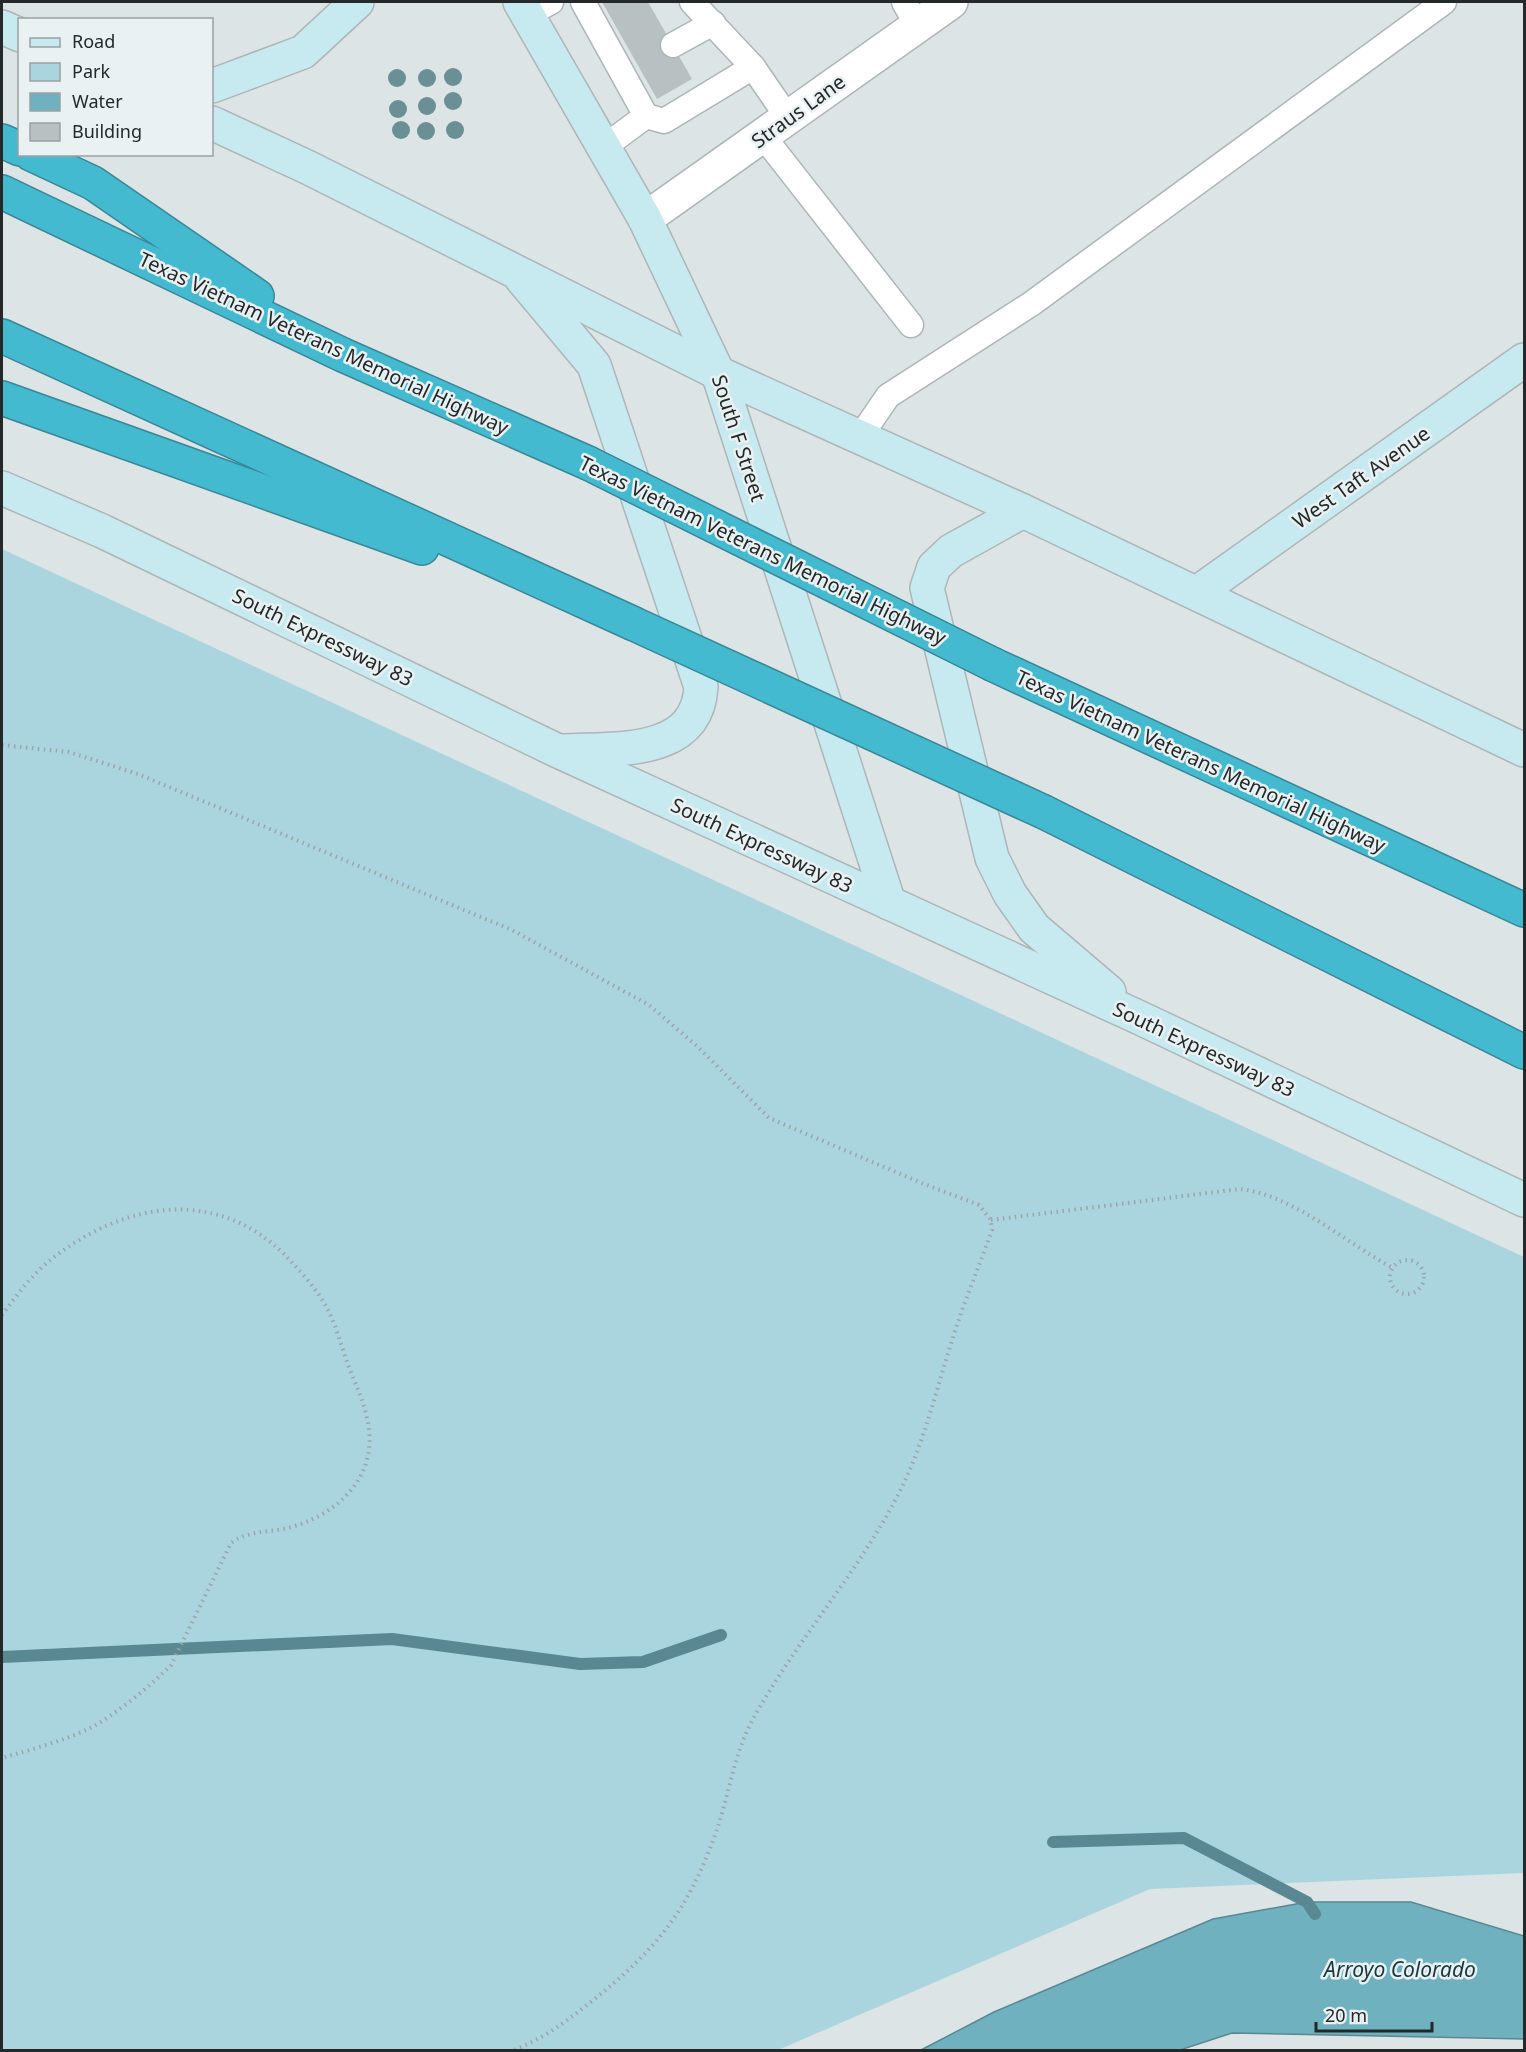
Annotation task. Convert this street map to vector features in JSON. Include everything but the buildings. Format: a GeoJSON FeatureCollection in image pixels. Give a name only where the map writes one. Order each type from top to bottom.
{"type":"FeatureCollection","features":[{"type":"Feature","properties":{"kind":"highway"},"geometry":{"type":"LineString","coordinates":[[2,141],[18,148]]}},
{"type":"Feature","properties":{"kind":"highway"},"geometry":{"type":"LineString","coordinates":[[35,156],[93,183],[343,355]]}},
{"type":"Feature","properties":{"kind":"highway","name":"Texas Vietnam Veterans Memorial Highway"},"geometry":{"type":"LineString","coordinates":[[2,192],[343,355],[588,463],[994,665],[1524,910]]}},
{"type":"Feature","properties":{"kind":"highway"},"geometry":{"type":"LineString","coordinates":[[2,336],[1044,813],[1524,1052]]}},
{"type":"Feature","properties":{"kind":"highway"},"geometry":{"type":"LineString","coordinates":[[2,398],[632,623]]}},
{"type":"Feature","properties":{"kind":"main road"},"geometry":{"type":"LineString","coordinates":[[213,86],[303,52],[357,2]]}},
{"type":"Feature","properties":{"kind":"main road","name":"South F Street"},"geometry":{"type":"LineString","coordinates":[[533,6],[604,147],[645,219],[718,373],[889,903]]}},
{"type":"Feature","properties":{"kind":"main road"},"geometry":{"type":"LineString","coordinates":[[2,27],[18,34]]}},
{"type":"Feature","properties":{"kind":"main road"},"geometry":{"type":"LineString","coordinates":[[213,123],[514,269],[718,373],[1023,511],[1524,750]]}},
{"type":"Feature","properties":{"kind":"main road"},"geometry":{"type":"LineString","coordinates":[[514,269],[594,365],[701,687],[696,716],[684,729],[664,739],[641,747],[558,751]]}},
{"type":"Feature","properties":{"kind":"main road","name":"West Taft Avenue"},"geometry":{"type":"LineString","coordinates":[[1197,593],[1524,360]]}},
{"type":"Feature","properties":{"kind":"main road","name":"South Expressway 83"},"geometry":{"type":"LineString","coordinates":[[2,488],[102,531],[558,751],[1138,1017],[1524,1200]]}},
{"type":"Feature","properties":{"kind":"main road"},"geometry":{"type":"LineString","coordinates":[[1023,511],[951,551],[934,567],[927,588],[992,858],[1010,894],[1034,928],[1138,1017]]}},
{"type":"Feature","properties":{"kind":"street","name":"Straus Lane"},"geometry":{"type":"LineString","coordinates":[[645,219],[775,127],[911,13],[951,2]]}},
{"type":"Feature","properties":{"kind":"lane"},"geometry":{"type":"LineString","coordinates":[[692,2],[753,67],[775,127],[911,325]]}},
{"type":"Feature","properties":{"kind":"lane"},"geometry":{"type":"LineString","coordinates":[[860,436],[888,396],[1031,304],[1444,2]]}},
{"type":"Feature","properties":{"kind":"lane"},"geometry":{"type":"LineString","coordinates":[[594,10],[630,70],[646,116]]}},
{"type":"Feature","properties":{"kind":"lane"},"geometry":{"type":"LineString","coordinates":[[673,45],[712,23]]}},
{"type":"Feature","properties":{"kind":"lane"},"geometry":{"type":"LineString","coordinates":[[646,116],[664,121],[753,67]]}},
{"type":"Feature","properties":{"kind":"lane"},"geometry":{"type":"LineString","coordinates":[[604,147],[646,116]]}},
{"type":"Feature","properties":{"kind":"path"},"geometry":{"type":"LineString","coordinates":[[2,745],[69,752],[138,774],[512,930],[649,1005],[698,1047],[769,1118],[924,1184],[979,1204],[991,1220],[992,1230],[954,1332],[931,1415],[905,1481],[814,1628],[754,1718],[734,1763],[715,1836],[688,1895],[665,1933],[646,1956],[565,2023],[534,2043],[514,2050]]}},
{"type":"Feature","properties":{"kind":"path"},"geometry":{"type":"LineString","coordinates":[[991,1220],[1240,1189],[1257,1191],[1315,1220],[1392,1268]]}},
{"type":"Feature","properties":{"kind":"path"},"geometry":{"type":"LineString","coordinates":[[2,1315],[51,1259],[94,1231],[126,1218],[170,1209],[206,1211],[241,1222],[267,1237],[313,1287],[326,1306],[366,1410],[371,1433],[368,1456],[359,1479],[341,1500],[320,1516],[286,1529],[249,1534],[231,1543],[171,1665],[157,1680],[96,1725],[69,1737],[2,1758]]}},
{"type":"Feature","properties":{"kind":"path"},"geometry":{"type":"LineString","coordinates":[[1404,1261],[1415,1262],[1423,1270],[1422,1286],[1413,1293],[1402,1293],[1391,1281],[1392,1268],[1404,1261]]}},
{"type":"Feature","properties":{"kind":"green space"},"geometry":{"type":"Polygon","coordinates":[[[2,549],[1524,1257],[1524,1873],[1150,1889],[778,2050],[2,2050],[2,549]]]}},
{"type":"Feature","properties":{"kind":"water","name":"Arroyo Colorado"},"geometry":{"type":"Polygon","coordinates":[[[1307,1902],[1411,1902],[1524,1936],[1524,2039],[1232,2033],[1180,2050],[921,2050],[994,2012],[1213,1919],[1307,1902]]]}},
{"type":"Feature","properties":{"kind":"waterway"},"geometry":{"type":"LineString","coordinates":[[2,1657],[392,1639],[580,1664],[643,1662],[721,1635]]}},
{"type":"Feature","properties":{"kind":"waterway"},"geometry":{"type":"LineString","coordinates":[[1053,1842],[1184,1838],[1307,1902],[1315,1914]]}}]}
